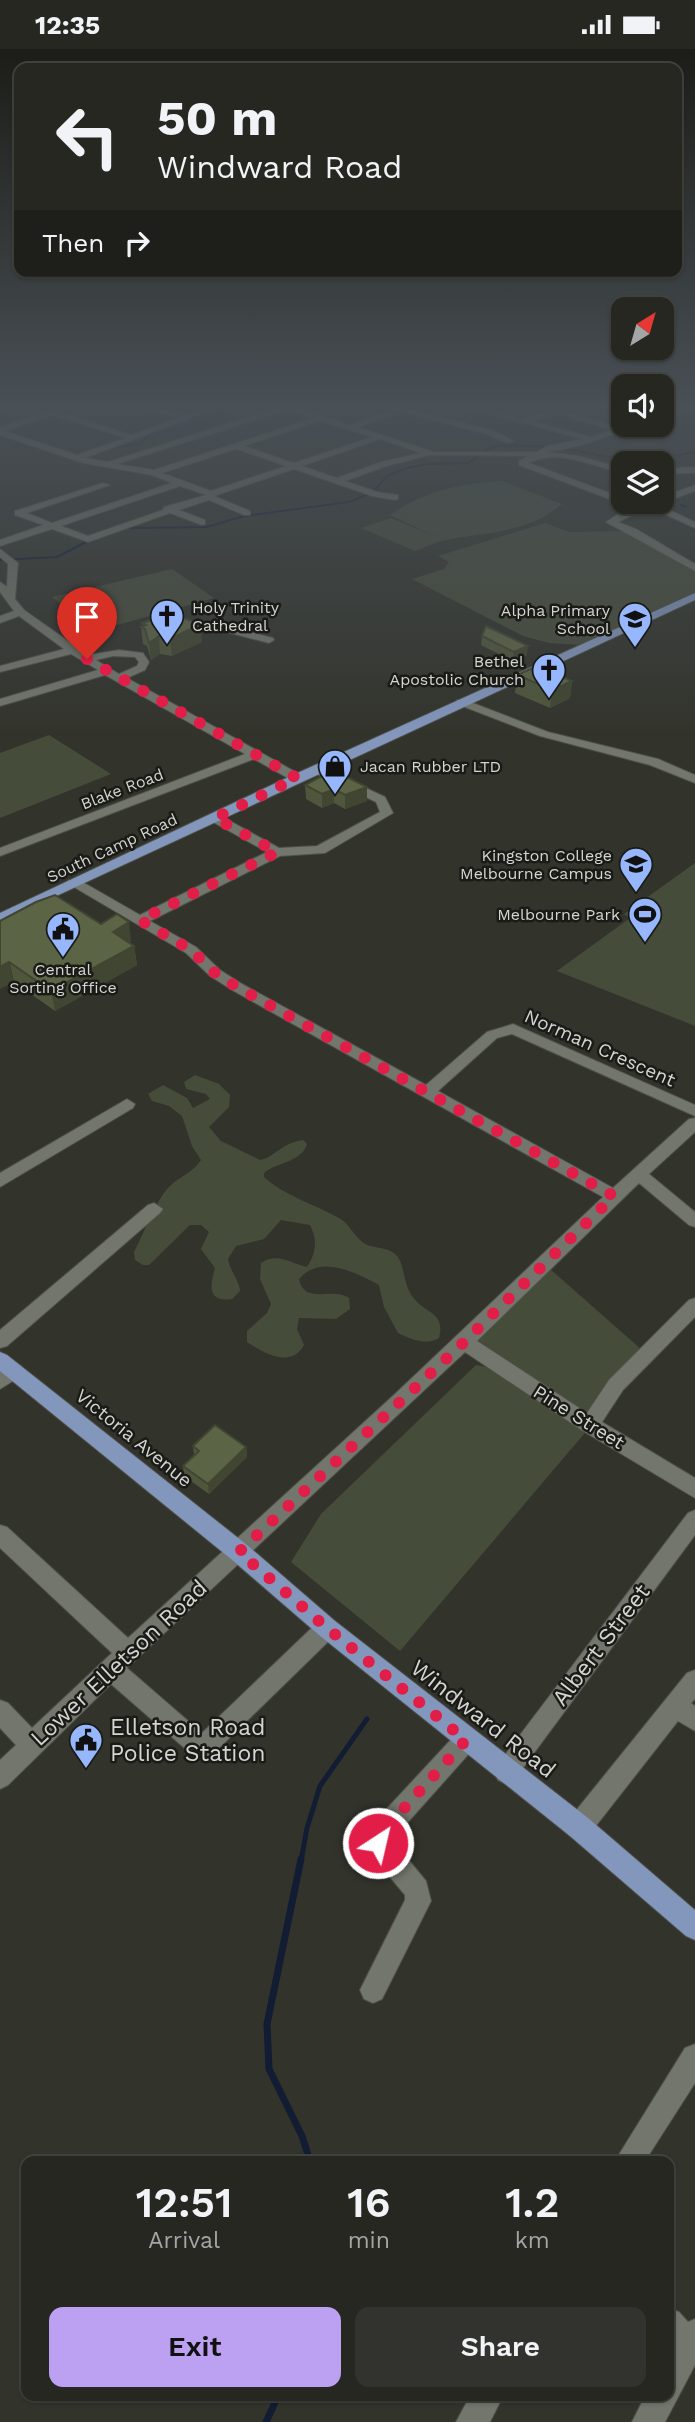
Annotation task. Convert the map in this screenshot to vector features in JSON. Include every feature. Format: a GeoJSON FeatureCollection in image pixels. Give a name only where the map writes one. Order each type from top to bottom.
{"type":"FeatureCollection","features":[{"type":"Feature","properties":{"kind":"main road","name":"South Camp Road"},"geometry":{"type":"LineString","coordinates":[[0,918],[461,702],[695,596]]}},
{"type":"Feature","properties":{"kind":"main road","name":"Victoria Avenue"},"geometry":{"type":"LineString","coordinates":[[5,1371],[239,1552]]}},
{"type":"Feature","properties":{"kind":"main road","name":"Windward Road"},"geometry":{"type":"LineString","coordinates":[[239,1552],[327,1628],[579,1827],[695,1927]]}},
{"type":"Feature","properties":{"kind":"street"},"geometry":{"type":"LineString","coordinates":[[20,514],[88,539],[165,514]]}},
{"type":"Feature","properties":{"kind":"street"},"geometry":{"type":"LineString","coordinates":[[0,543],[88,514]]}},
{"type":"Feature","properties":{"kind":"street"},"geometry":{"type":"LineString","coordinates":[[180,514],[202,522]]}},
{"type":"Feature","properties":{"kind":"street"},"geometry":{"type":"LineString","coordinates":[[626,514],[611,522],[633,531],[695,568]]}},
{"type":"Feature","properties":{"kind":"street"},"geometry":{"type":"LineString","coordinates":[[673,514],[695,526]]}},
{"type":"Feature","properties":{"kind":"street"},"geometry":{"type":"LineString","coordinates":[[0,577],[9,562]]}},
{"type":"Feature","properties":{"kind":"street"},"geometry":{"type":"LineString","coordinates":[[9,562],[11,598]]}},
{"type":"Feature","properties":{"kind":"street"},"geometry":{"type":"LineString","coordinates":[[0,586],[20,612],[72,650],[297,778]]}},
{"type":"Feature","properties":{"kind":"street"},"geometry":{"type":"LineString","coordinates":[[0,620],[20,612]]}},
{"type":"Feature","properties":{"kind":"street"},"geometry":{"type":"LineString","coordinates":[[215,626],[269,640]]}},
{"type":"Feature","properties":{"kind":"street"},"geometry":{"type":"LineString","coordinates":[[0,669],[72,650]]}},
{"type":"Feature","properties":{"kind":"street"},"geometry":{"type":"LineString","coordinates":[[87,659],[111,652],[142,659],[141,668],[118,678]]}},
{"type":"Feature","properties":{"kind":"street"},"geometry":{"type":"LineString","coordinates":[[0,703],[104,670],[129,656]]}},
{"type":"Feature","properties":{"kind":"street"},"geometry":{"type":"LineString","coordinates":[[461,702],[544,734],[654,762],[695,779]]}},
{"type":"Feature","properties":{"kind":"street","name":"Blake Road"},"geometry":{"type":"LineString","coordinates":[[0,852],[256,754]]}},
{"type":"Feature","properties":{"kind":"street"},"geometry":{"type":"LineString","coordinates":[[140,920],[277,852],[320,850],[387,813],[381,800],[317,769]]}},
{"type":"Feature","properties":{"kind":"street"},"geometry":{"type":"LineString","coordinates":[[215,818],[277,852]]}},
{"type":"Feature","properties":{"kind":"street"},"geometry":{"type":"LineString","coordinates":[[74,883],[191,950],[215,973],[237,987],[614,1196]]}},
{"type":"Feature","properties":{"kind":"street","name":"Norman Crescent"},"geometry":{"type":"LineString","coordinates":[[427,1091],[492,1035],[513,1029],[525,1032],[695,1111]]}},
{"type":"Feature","properties":{"kind":"street"},"geometry":{"type":"LineString","coordinates":[[0,1181],[127,1104]]}},
{"type":"Feature","properties":{"kind":"street","name":"Lower Elletson Road"},"geometry":{"type":"LineString","coordinates":[[0,1777],[127,1651],[239,1552],[464,1342],[637,1173],[695,1123]]}},
{"type":"Feature","properties":{"kind":"street"},"geometry":{"type":"LineString","coordinates":[[637,1173],[695,1221]]}},
{"type":"Feature","properties":{"kind":"street"},"geometry":{"type":"LineString","coordinates":[[0,1341],[154,1209]]}},
{"type":"Feature","properties":{"kind":"street"},"geometry":{"type":"LineString","coordinates":[[590,1425],[616,1385],[695,1305]]}},
{"type":"Feature","properties":{"kind":"street","name":"Pine Street"},"geometry":{"type":"LineString","coordinates":[[464,1342],[590,1425],[695,1489]]}},
{"type":"Feature","properties":{"kind":"street","name":"Albert Street"},"geometry":{"type":"LineString","coordinates":[[506,1772],[695,1519]]}},
{"type":"Feature","properties":{"kind":"street"},"geometry":{"type":"LineString","coordinates":[[0,1534],[127,1651]]}},
{"type":"Feature","properties":{"kind":"street"},"geometry":{"type":"LineString","coordinates":[[110,1668],[197,1744],[205,1746],[327,1628]]}},
{"type":"Feature","properties":{"kind":"street"},"geometry":{"type":"LineString","coordinates":[[579,1827],[685,1713],[695,1681]]}},
{"type":"Feature","properties":{"kind":"street"},"geometry":{"type":"LineString","coordinates":[[0,1711],[32,1745]]}},
{"type":"Feature","properties":{"kind":"street"},"geometry":{"type":"LineString","coordinates":[[373,1990],[418,1901],[417,1890],[377,1838],[466,1740]]}},
{"type":"Feature","properties":{"kind":"street"},"geometry":{"type":"LineString","coordinates":[[632,2156],[695,2058]]}},
{"type":"Feature","properties":{"kind":"street"},"geometry":{"type":"LineString","coordinates":[[674,2365],[684,2334]]}},
{"type":"Feature","properties":{"kind":"street"},"geometry":{"type":"LineString","coordinates":[[472,2422],[484,2401]]}},
{"type":"Feature","properties":{"kind":"street"},"geometry":{"type":"LineString","coordinates":[[648,2422],[659,2401]]}},
{"type":"Feature","properties":{"kind":"green space"},"geometry":{"type":"Polygon","coordinates":[[[549,514],[522,526],[442,541],[415,551],[361,528],[391,518],[436,537],[390,515],[549,514]]]}},
{"type":"Feature","properties":{"kind":"green space"},"geometry":{"type":"Polygon","coordinates":[[[545,523],[569,532],[631,531],[695,569],[695,592],[581,645],[549,643],[523,636],[412,579],[444,569],[449,562],[438,556],[545,523]]]}},
{"type":"Feature","properties":{"kind":"green space"},"geometry":{"type":"Polygon","coordinates":[[[172,569],[214,598],[96,631],[52,597],[172,569]]]}},
{"type":"Feature","properties":{"kind":"green space"},"geometry":{"type":"Polygon","coordinates":[[[49,735],[111,774],[0,818],[0,753],[49,735]]]}},
{"type":"Feature","properties":{"kind":"green space","name":"Melbourne Park"},"geometry":{"type":"Polygon","coordinates":[[[695,863],[695,1026],[557,971],[630,918],[624,914],[695,863]]]}},
{"type":"Feature","properties":{"kind":"green space"},"geometry":{"type":"Polygon","coordinates":[[[195,1075],[219,1084],[230,1095],[229,1107],[209,1127],[221,1141],[260,1160],[295,1142],[303,1140],[307,1144],[300,1155],[269,1169],[264,1173],[264,1177],[290,1195],[339,1218],[365,1244],[395,1254],[401,1263],[411,1295],[438,1319],[439,1338],[423,1342],[398,1333],[384,1307],[379,1285],[349,1271],[327,1266],[307,1272],[299,1279],[302,1287],[313,1294],[335,1294],[349,1298],[350,1309],[336,1319],[299,1318],[297,1329],[304,1345],[292,1356],[277,1357],[247,1342],[247,1331],[267,1313],[271,1304],[260,1279],[261,1263],[278,1258],[307,1267],[315,1247],[310,1225],[281,1220],[264,1239],[236,1246],[228,1259],[240,1291],[232,1299],[218,1298],[212,1291],[215,1268],[201,1249],[209,1232],[201,1225],[190,1225],[149,1265],[135,1260],[134,1252],[164,1193],[201,1160],[192,1146],[182,1116],[169,1106],[152,1101],[148,1094],[163,1085],[187,1098],[193,1108],[210,1099],[206,1094],[186,1089],[184,1082],[195,1075]]]}},
{"type":"Feature","properties":{"kind":"green space"},"geometry":{"type":"Polygon","coordinates":[[[550,1269],[642,1350],[593,1413],[583,1413],[474,1343],[550,1269]]]}},
{"type":"Feature","properties":{"kind":"green space"},"geometry":{"type":"Polygon","coordinates":[[[476,1365],[492,1368],[589,1428],[400,1651],[291,1562],[321,1514],[476,1365]]]}},
{"type":"Feature","properties":{"kind":"building"},"geometry":{"type":"Polygon","coordinates":[[[161,617],[180,617],[201,624],[170,639],[159,636],[149,643],[145,629],[141,627],[146,625],[142,623],[161,617]]]}},
{"type":"Feature","properties":{"kind":"building"},"geometry":{"type":"Polygon","coordinates":[[[486,626],[528,646],[514,652],[482,636],[486,626]]]}},
{"type":"Feature","properties":{"kind":"building"},"geometry":{"type":"Polygon","coordinates":[[[537,666],[572,681],[552,690],[517,675],[537,666]]]}},
{"type":"Feature","properties":{"kind":"building"},"geometry":{"type":"Polygon","coordinates":[[[333,770],[367,787],[345,795],[334,789],[322,794],[305,785],[333,770]]]}},
{"type":"Feature","properties":{"kind":"building","name":"Central Sorting Office"},"geometry":{"type":"Polygon","coordinates":[[[55,895],[101,924],[117,914],[129,922],[113,932],[134,946],[51,991],[9,962],[0,967],[0,921],[55,895]]]}},
{"type":"Feature","properties":{"kind":"building"},"geometry":{"type":"Polygon","coordinates":[[[215,1425],[246,1447],[208,1484],[183,1466],[199,1451],[193,1446],[215,1425]]]}},
{"type":"Feature","properties":{"kind":"waterway"},"geometry":{"type":"LineString","coordinates":[[127,528],[207,527],[261,514]]}},
{"type":"Feature","properties":{"kind":"waterway"},"geometry":{"type":"LineString","coordinates":[[0,560],[57,557],[92,539]]}},
{"type":"Feature","properties":{"kind":"waterway"},"geometry":{"type":"LineString","coordinates":[[301,1861],[307,1828],[320,1786],[367,1719]]}},
{"type":"Feature","properties":{"kind":"waterway"},"geometry":{"type":"LineString","coordinates":[[301,1859],[267,2024],[269,2069],[302,2136],[308,2156]]}},
{"type":"Feature","properties":{"kind":"waterway"},"geometry":{"type":"LineString","coordinates":[[266,2422],[276,2401]]}},
{"type":"Feature","properties":{"kind":"place","name":"Holy Trinity Cathedral"},"geometry":{"type":"Point","coordinates":[167,646]}},
{"type":"Feature","properties":{"kind":"place","name":"Alpha Primary School"},"geometry":{"type":"Point","coordinates":[635,649]}},
{"type":"Feature","properties":{"kind":"place","name":"Bethel Apostolic Church"},"geometry":{"type":"Point","coordinates":[549,700]}},
{"type":"Feature","properties":{"kind":"place","name":"Jacan Rubber LTD"},"geometry":{"type":"Point","coordinates":[335,796]}},
{"type":"Feature","properties":{"kind":"place","name":"Kingston College Melbourne Campus"},"geometry":{"type":"Point","coordinates":[636,894]}},
{"type":"Feature","properties":{"kind":"place","name":"Melbourne Park"},"geometry":{"type":"Point","coordinates":[645,944]}},
{"type":"Feature","properties":{"kind":"place","name":"Central Sorting Office"},"geometry":{"type":"Point","coordinates":[63,959]}},
{"type":"Feature","properties":{"kind":"place","name":"Elletson Road Police Station"},"geometry":{"type":"Point","coordinates":[86,1770]}},
{"type":"Feature","properties":{"kind":"route"},"geometry":{"type":"LineString","coordinates":[[87,659],[297,778],[215,818],[277,852],[140,920],[191,950],[215,973],[237,987],[614,1196],[464,1342],[239,1552],[327,1628],[466,1740],[377,1838],[378,1843]]}}]}
